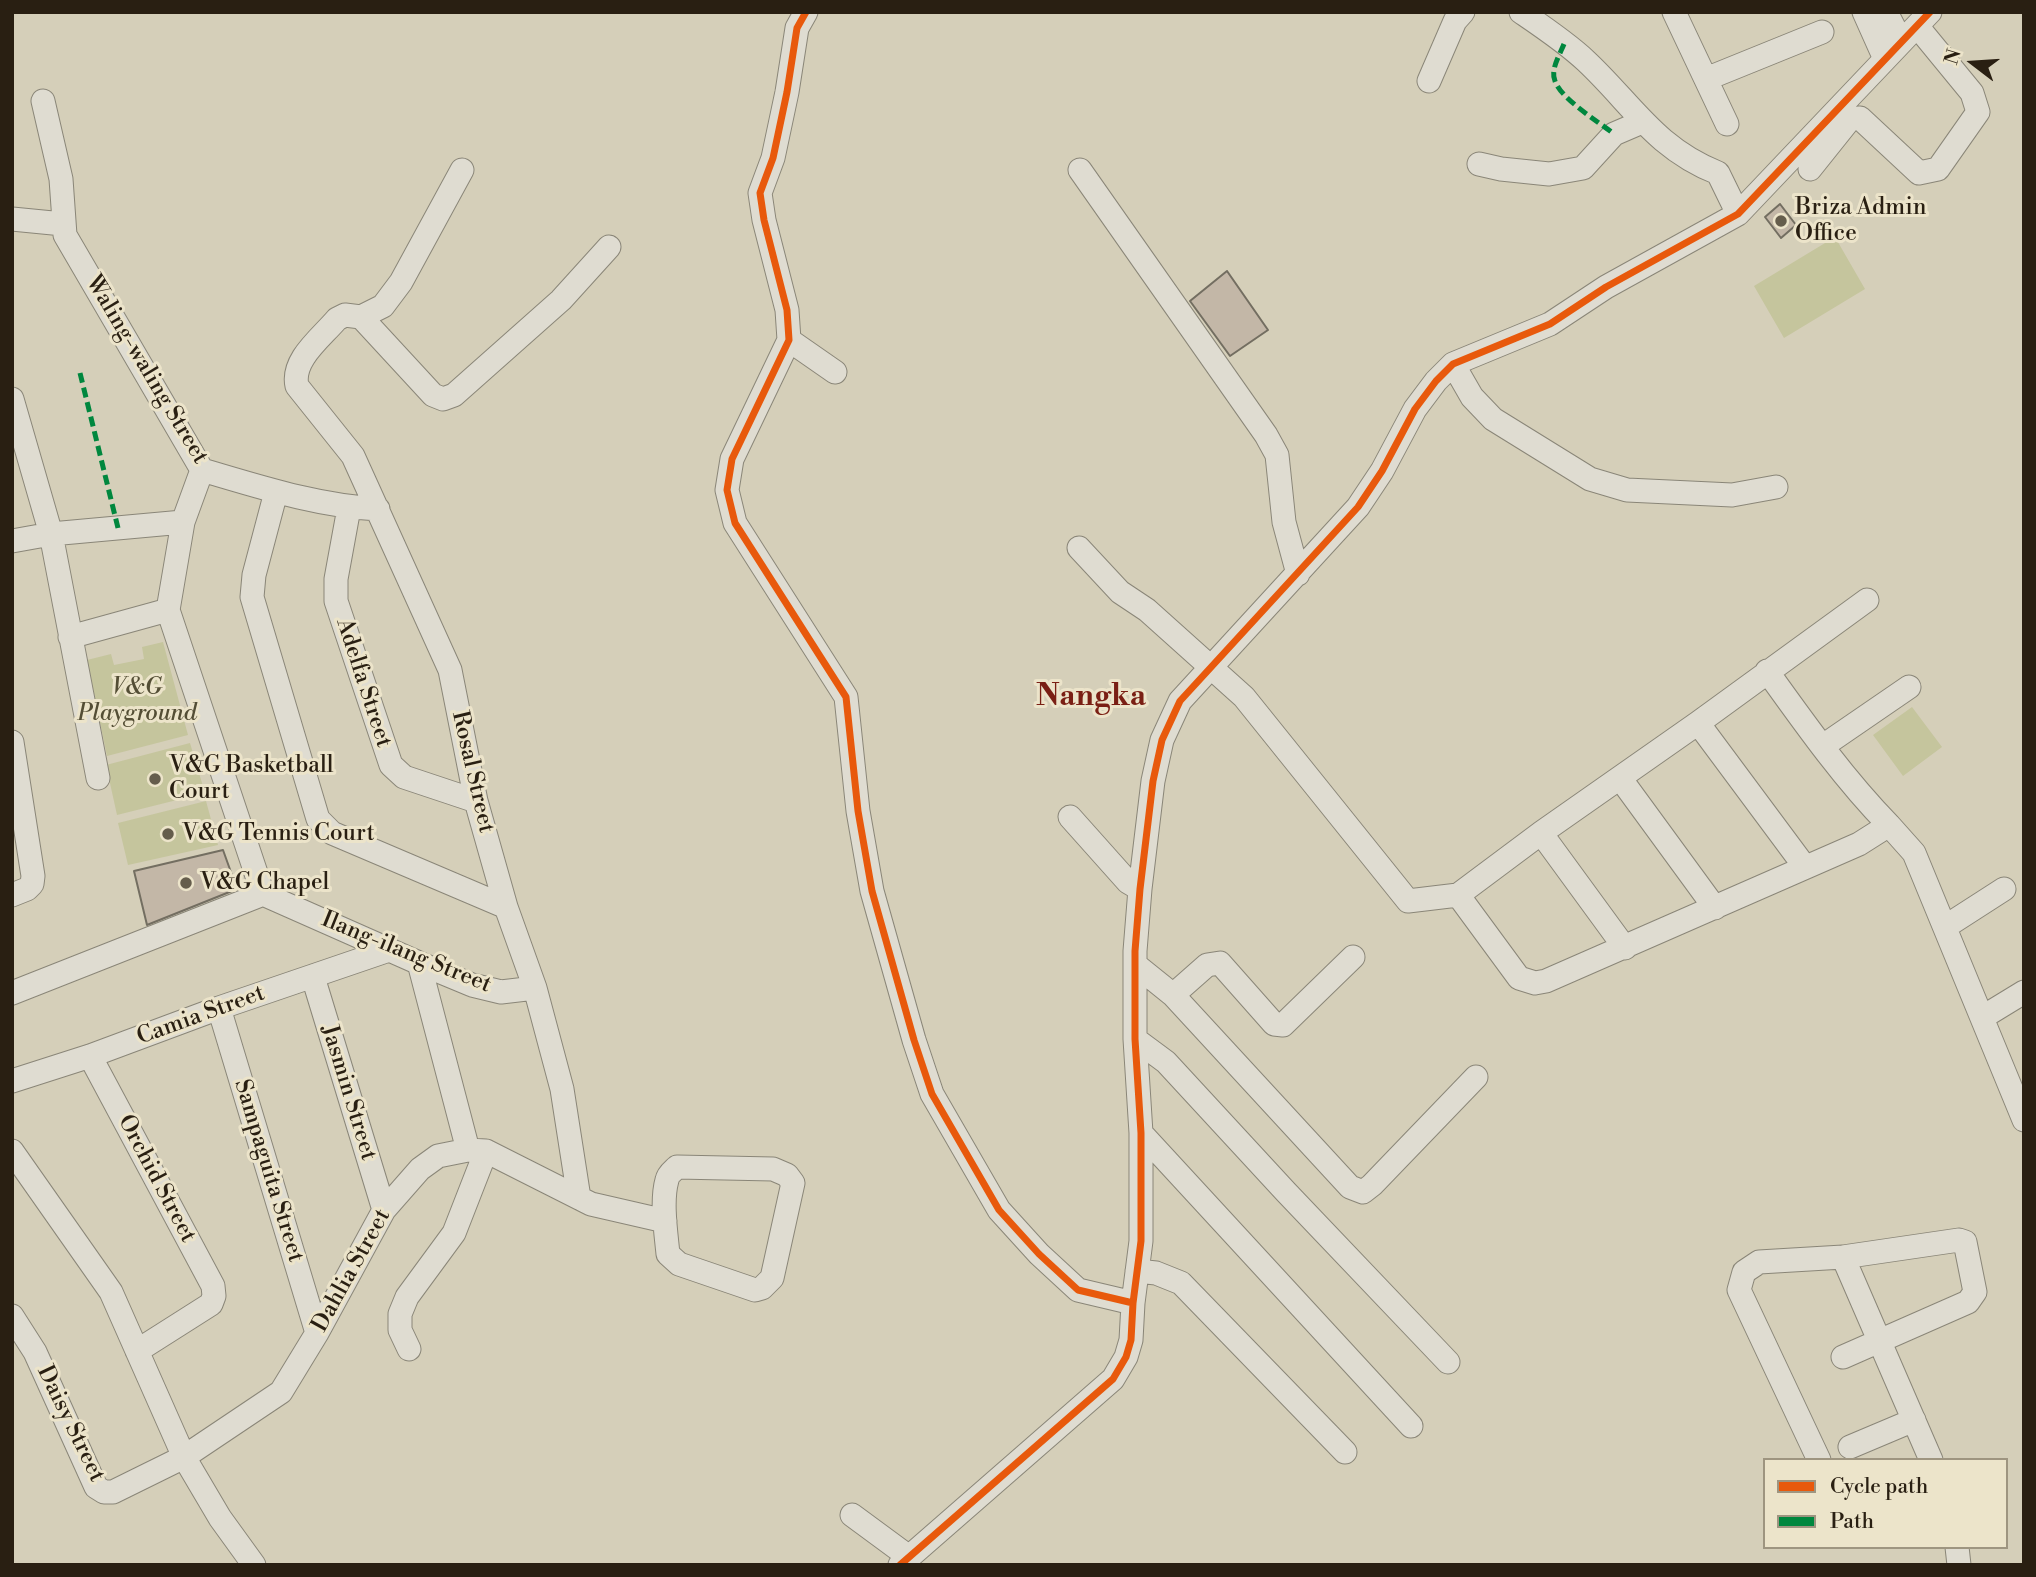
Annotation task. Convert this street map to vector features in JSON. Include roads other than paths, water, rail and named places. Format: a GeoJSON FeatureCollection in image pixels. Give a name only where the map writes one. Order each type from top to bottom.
{"type":"FeatureCollection","features":[{"type":"Feature","properties":{"kind":"street"},"geometry":{"type":"LineString","coordinates":[[806,12],[797,27],[773,158],[760,193],[764,220],[787,310],[789,340],[732,460],[727,490],[735,523],[846,697],[858,811],[872,891],[932,1094],[999,1210],[1039,1254],[1078,1290],[1133,1303]]}},
{"type":"Feature","properties":{"kind":"street"},"geometry":{"type":"LineString","coordinates":[[1429,81],[1455,21],[1463,12]]}},
{"type":"Feature","properties":{"kind":"street"},"geometry":{"type":"LineString","coordinates":[[1521,12],[1586,61],[1670,148],[1701,167],[1718,173],[1738,214]]}},
{"type":"Feature","properties":{"kind":"street"},"geometry":{"type":"LineString","coordinates":[[1674,12],[1727,124]]}},
{"type":"Feature","properties":{"kind":"street"},"geometry":{"type":"LineString","coordinates":[[1864,12],[1885,59]]}},
{"type":"Feature","properties":{"kind":"street"},"geometry":{"type":"LineString","coordinates":[[1810,169],[1850,119],[1860,118],[1919,173],[1938,169],[1978,112],[1972,93],[1916,27],[1886,12]]}},
{"type":"Feature","properties":{"kind":"street"},"geometry":{"type":"LineString","coordinates":[[852,1515],[905,1561],[1113,1378],[1126,1357],[1141,1241],[1141,1133],[1135,1039],[1135,951],[1140,889],[1153,781],[1162,740],[1180,701],[1358,507],[1382,471],[1415,409],[1436,381],[1453,365],[1550,324],[1606,287],[1738,214],[1916,27]]}},
{"type":"Feature","properties":{"kind":"street"},"geometry":{"type":"LineString","coordinates":[[1706,79],[1822,32]]}},
{"type":"Feature","properties":{"kind":"street","name":"Waling-waling Street"},"geometry":{"type":"LineString","coordinates":[[43,101],[61,179],[65,235],[202,470],[276,492],[349,508],[378,509]]}},
{"type":"Feature","properties":{"kind":"street"},"geometry":{"type":"LineString","coordinates":[[1479,164],[1549,174],[1583,168],[1614,134],[1642,122]]}},
{"type":"Feature","properties":{"kind":"street"},"geometry":{"type":"LineString","coordinates":[[462,170],[401,282],[383,306],[361,317],[433,395],[443,398],[454,395],[561,300],[609,247]]}},
{"type":"Feature","properties":{"kind":"street"},"geometry":{"type":"LineString","coordinates":[[1080,170],[1266,435],[1277,456],[1284,522],[1298,574]]}},
{"type":"Feature","properties":{"kind":"street"},"geometry":{"type":"LineString","coordinates":[[12,219],[63,224]]}},
{"type":"Feature","properties":{"kind":"street","name":"Rosal Street"},"geometry":{"type":"LineString","coordinates":[[361,317],[345,315],[337,320],[299,363],[294,375],[296,386],[353,456],[450,670],[476,801],[506,907],[535,988],[562,1089],[579,1198]]}},
{"type":"Feature","properties":{"kind":"street"},"geometry":{"type":"LineString","coordinates":[[789,340],[835,372]]}},
{"type":"Feature","properties":{"kind":"street"},"geometry":{"type":"LineString","coordinates":[[1453,365],[1472,397],[1493,419],[1590,479],[1627,490],[1706,494],[1732,495],[1776,487]]}},
{"type":"Feature","properties":{"kind":"street"},"geometry":{"type":"LineString","coordinates":[[12,399],[51,534],[98,778]]}},
{"type":"Feature","properties":{"kind":"street"},"geometry":{"type":"LineString","coordinates":[[12,993],[263,894],[168,610],[183,522],[202,470]]}},
{"type":"Feature","properties":{"kind":"street"},"geometry":{"type":"LineString","coordinates":[[276,492],[254,575],[253,597],[318,819],[332,833],[506,907]]}},
{"type":"Feature","properties":{"kind":"street","name":"Adelfa Street"},"geometry":{"type":"LineString","coordinates":[[349,508],[336,579],[336,601],[391,765],[404,777],[476,801]]}},
{"type":"Feature","properties":{"kind":"street"},"geometry":{"type":"LineString","coordinates":[[12,541],[51,534],[183,522]]}},
{"type":"Feature","properties":{"kind":"street"},"geometry":{"type":"LineString","coordinates":[[1079,548],[1120,592],[1147,610],[1244,697],[1408,901],[1458,895],[1867,600]]}},
{"type":"Feature","properties":{"kind":"street"},"geometry":{"type":"LineString","coordinates":[[70,637],[168,610]]}},
{"type":"Feature","properties":{"kind":"street"},"geometry":{"type":"LineString","coordinates":[[1767,671],[1872,809],[1914,853],[2021,1106]]}},
{"type":"Feature","properties":{"kind":"street"},"geometry":{"type":"LineString","coordinates":[[1823,747],[1909,687]]}},
{"type":"Feature","properties":{"kind":"street"},"geometry":{"type":"LineString","coordinates":[[1698,723],[1805,867]]}},
{"type":"Feature","properties":{"kind":"street"},"geometry":{"type":"LineString","coordinates":[[12,741],[33,884],[12,895]]}},
{"type":"Feature","properties":{"kind":"street"},"geometry":{"type":"LineString","coordinates":[[1620,778],[1716,908]]}},
{"type":"Feature","properties":{"kind":"street"},"geometry":{"type":"LineString","coordinates":[[1070,817],[1128,882],[1140,889]]}},
{"type":"Feature","properties":{"kind":"street"},"geometry":{"type":"LineString","coordinates":[[1458,895],[1519,978],[1527,982],[1546,981],[1859,844],[1889,825]]}},
{"type":"Feature","properties":{"kind":"street"},"geometry":{"type":"LineString","coordinates":[[1541,833],[1625,948]]}},
{"type":"Feature","properties":{"kind":"street"},"geometry":{"type":"LineString","coordinates":[[1945,927],[2004,889]]}},
{"type":"Feature","properties":{"kind":"street","name":"Ilang-ilang Street"},"geometry":{"type":"LineString","coordinates":[[263,894],[472,985],[501,992],[535,988]]}},
{"type":"Feature","properties":{"kind":"street","name":"Camia Street"},"geometry":{"type":"LineString","coordinates":[[12,1081],[389,950]]}},
{"type":"Feature","properties":{"kind":"street"},"geometry":{"type":"LineString","coordinates":[[1173,995],[1208,965],[1220,963],[1274,1024],[1283,1025],[1353,957]]}},
{"type":"Feature","properties":{"kind":"street"},"geometry":{"type":"LineString","coordinates":[[410,1349],[400,1330],[400,1314],[407,1297],[454,1233],[477,1151],[419,963]]}},
{"type":"Feature","properties":{"kind":"street"},"geometry":{"type":"LineString","coordinates":[[1137,966],[1173,995],[1350,1187],[1363,1192],[1476,1077]]}},
{"type":"Feature","properties":{"kind":"street","name":"Jasmin Street"},"geometry":{"type":"LineString","coordinates":[[313,977],[384,1210]]}},
{"type":"Feature","properties":{"kind":"street"},"geometry":{"type":"LineString","coordinates":[[1983,1017],[2024,992]]}},
{"type":"Feature","properties":{"kind":"street","name":"Sampaguita Street"},"geometry":{"type":"LineString","coordinates":[[219,1008],[317,1333]]}},
{"type":"Feature","properties":{"kind":"street"},"geometry":{"type":"LineString","coordinates":[[1135,1039],[1166,1062],[1448,1362]]}},
{"type":"Feature","properties":{"kind":"street","name":"Orchid Street"},"geometry":{"type":"LineString","coordinates":[[90,1056],[213,1286],[211,1304],[137,1351]]}},
{"type":"Feature","properties":{"kind":"street"},"geometry":{"type":"LineString","coordinates":[[1141,1133],[1411,1426]]}},
{"type":"Feature","properties":{"kind":"street"},"geometry":{"type":"LineString","coordinates":[[12,1151],[111,1292],[184,1457],[220,1518],[254,1565]]}},
{"type":"Feature","properties":{"kind":"street"},"geometry":{"type":"LineString","coordinates":[[477,1151],[591,1205],[664,1221]]}},
{"type":"Feature","properties":{"kind":"street","name":"Dahlia Street"},"geometry":{"type":"LineString","coordinates":[[184,1457],[281,1392],[317,1333],[384,1210],[420,1168],[438,1156],[477,1151]]}},
{"type":"Feature","properties":{"kind":"street"},"geometry":{"type":"LineString","coordinates":[[677,1167],[773,1169],[787,1175],[793,1183],[772,1278],[762,1288],[755,1290],[673,1260],[668,1254],[664,1221],[666,1180],[677,1167]]}},
{"type":"Feature","properties":{"kind":"street"},"geometry":{"type":"LineString","coordinates":[[1818,1458],[1739,1290],[1744,1272],[1759,1262],[1843,1256],[1959,1241],[1967,1245],[1975,1285],[1973,1298],[1843,1357]]}},
{"type":"Feature","properties":{"kind":"street"},"geometry":{"type":"LineString","coordinates":[[1843,1256],[1930,1458]]}},
{"type":"Feature","properties":{"kind":"street"},"geometry":{"type":"LineString","coordinates":[[1137,1271],[1156,1273],[1181,1283],[1345,1452]]}},
{"type":"Feature","properties":{"kind":"street","name":"Daisy Street"},"geometry":{"type":"LineString","coordinates":[[12,1316],[35,1352],[96,1487],[104,1492],[113,1492],[184,1457]]}},
{"type":"Feature","properties":{"kind":"street"},"geometry":{"type":"LineString","coordinates":[[1850,1447],[1914,1420]]}},
{"type":"Feature","properties":{"kind":"place","name":"Briza Admin Office"},"geometry":{"type":"Point","coordinates":[1781,221]}},
{"type":"Feature","properties":{"kind":"place","name":"V&G Basketball Court"},"geometry":{"type":"Point","coordinates":[155,779]}},
{"type":"Feature","properties":{"kind":"place","name":"V&G Tennis Court"},"geometry":{"type":"Point","coordinates":[168,834]}},
{"type":"Feature","properties":{"kind":"place","name":"V&G Chapel"},"geometry":{"type":"Point","coordinates":[186,883]}},
{"type":"Feature","properties":{"kind":"district","name":"Nangka"},"geometry":{"type":"Point","coordinates":[1091,698]}},
{"type":"Feature","properties":{"kind":"park label","name":"V&G Playground"},"geometry":{"type":"Point","coordinates":[137,701]}}]}
